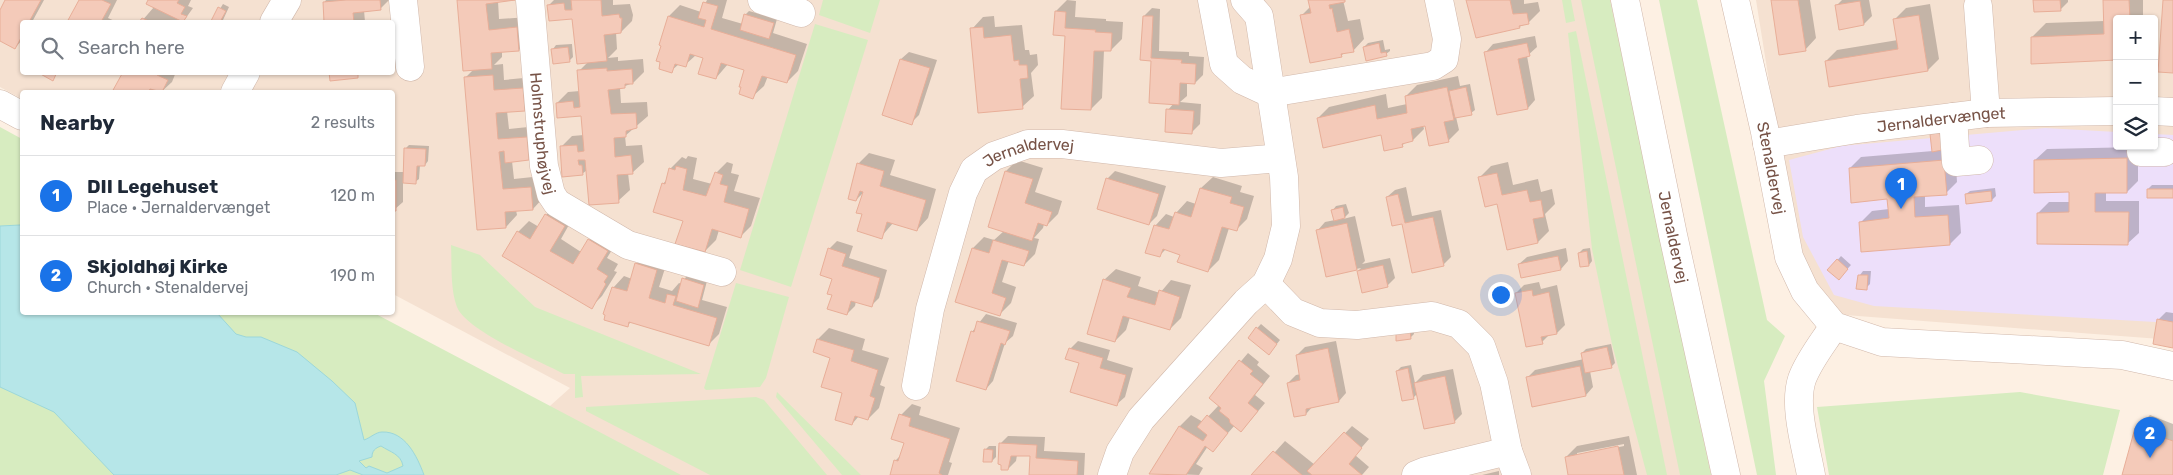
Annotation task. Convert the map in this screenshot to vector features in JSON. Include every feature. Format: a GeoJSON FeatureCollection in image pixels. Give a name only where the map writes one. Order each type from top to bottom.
{"type":"FeatureCollection","features":[{"type":"Feature","properties":{"kind":"street"},"geometry":{"type":"LineString","coordinates":[[275,20],[287,0]]}},
{"type":"Feature","properties":{"kind":"street"},"geometry":{"type":"LineString","coordinates":[[403,0],[410,67]]}},
{"type":"Feature","properties":{"kind":"street","name":"Holmstruphøjvej"},"geometry":{"type":"LineString","coordinates":[[530,0],[544,166],[551,194],[557,203],[628,245],[722,272]]}},
{"type":"Feature","properties":{"kind":"street"},"geometry":{"type":"LineString","coordinates":[[762,0],[801,13]]}},
{"type":"Feature","properties":{"kind":"street"},"geometry":{"type":"LineString","coordinates":[[1212,0],[1224,64],[1242,80],[1270,93],[1433,66],[1444,58],[1447,38],[1439,0]]}},
{"type":"Feature","properties":{"kind":"street"},"geometry":{"type":"LineString","coordinates":[[1112,475],[1120,452],[1141,419],[1193,359],[1246,302],[1266,284],[1278,259],[1286,226],[1284,177],[1259,16],[1245,0]]}},
{"type":"Feature","properties":{"kind":"street","name":"Jernaldervej"},"geometry":{"type":"LineString","coordinates":[[1625,0],[1673,235],[1726,475]]}},
{"type":"Feature","properties":{"kind":"street","name":"Stenaldervej"},"geometry":{"type":"LineString","coordinates":[[1735,0],[1767,144],[1789,257],[1805,291],[1834,326]]}},
{"type":"Feature","properties":{"kind":"street"},"geometry":{"type":"LineString","coordinates":[[1978,6],[1986,113]]}},
{"type":"Feature","properties":{"kind":"street"},"geometry":{"type":"LineString","coordinates":[[236,90],[244,75]]}},
{"type":"Feature","properties":{"kind":"street"},"geometry":{"type":"LineString","coordinates":[[0,104],[20,115]]}},
{"type":"Feature","properties":{"kind":"street","name":"Jernaldervænget"},"geometry":{"type":"LineString","coordinates":[[1767,144],[1953,116],[1986,113],[2113,111]]}},
{"type":"Feature","properties":{"kind":"street"},"geometry":{"type":"LineString","coordinates":[[2158,111],[2173,112]]}},
{"type":"Feature","properties":{"kind":"street"},"geometry":{"type":"LineString","coordinates":[[1953,116],[1956,162],[1979,160]]}},
{"type":"Feature","properties":{"kind":"street","name":"Jernaldervej"},"geometry":{"type":"LineString","coordinates":[[916,386],[930,309],[963,193],[974,170],[994,156],[1028,144],[1062,144],[1222,163],[1280,158]]}},
{"type":"Feature","properties":{"kind":"street"},"geometry":{"type":"LineString","coordinates":[[1266,284],[1293,312],[1320,323],[1357,324],[1432,316],[1459,324],[1481,346],[1494,384],[1513,463],[1426,470],[1416,475]]}},
{"type":"Feature","properties":{"kind":"street"},"geometry":{"type":"LineString","coordinates":[[1811,475],[1800,412],[1800,387],[1806,370],[1834,326],[1882,342],[2122,355],[2173,366]]}},
{"type":"Feature","properties":{"kind":"shaded area"},"geometry":{"type":"Polygon","coordinates":[[[0,0],[1625,0],[1726,475],[473,475],[570,388],[395,295],[395,90],[20,90],[20,98],[0,87],[0,0]]]}},
{"type":"Feature","properties":{"kind":"shaded area"},"geometry":{"type":"Polygon","coordinates":[[[1756,0],[2173,0],[2173,340],[1806,312],[1756,0]]]}},
{"type":"Feature","properties":{"kind":"shaded area"},"geometry":{"type":"Polygon","coordinates":[[[2045,128],[2113,132],[2113,150],[2158,150],[2158,134],[2173,135],[2173,323],[1874,306],[1834,295],[1803,237],[1789,160],[1841,146],[2045,128]]]}},
{"type":"Feature","properties":{"kind":"green space"},"geometry":{"type":"Polygon","coordinates":[[[823,0],[880,0],[870,33],[819,15],[823,0]]]}},
{"type":"Feature","properties":{"kind":"green space"},"geometry":{"type":"Polygon","coordinates":[[[1562,0],[1571,0],[1575,21],[1566,23],[1562,0]]]}},
{"type":"Feature","properties":{"kind":"green space"},"geometry":{"type":"Polygon","coordinates":[[[1581,0],[1610,0],[1711,475],[1680,475],[1581,0]]]}},
{"type":"Feature","properties":{"kind":"green space"},"geometry":{"type":"Polygon","coordinates":[[[1659,0],[1697,0],[1767,320],[1785,336],[1764,381],[1776,475],[1757,475],[1659,0]]]}},
{"type":"Feature","properties":{"kind":"green space"},"geometry":{"type":"Polygon","coordinates":[[[815,24],[868,40],[791,287],[740,270],[815,24]]]}},
{"type":"Feature","properties":{"kind":"green space"},"geometry":{"type":"Polygon","coordinates":[[[1576,31],[1667,475],[1647,475],[1612,344],[1592,249],[1568,33],[1576,31]]]}},
{"type":"Feature","properties":{"kind":"green space"},"geometry":{"type":"Polygon","coordinates":[[[0,127],[20,138],[20,315],[378,315],[681,475],[0,475],[0,127]]]}},
{"type":"Feature","properties":{"kind":"green space"},"geometry":{"type":"Polygon","coordinates":[[[451,245],[480,255],[535,307],[701,374],[581,376],[583,397],[575,398],[575,374],[564,374],[505,345],[474,326],[463,316],[457,307],[453,292],[451,245]]]}},
{"type":"Feature","properties":{"kind":"green space"},"geometry":{"type":"Polygon","coordinates":[[[736,283],[789,297],[766,378],[760,387],[706,390],[704,388],[736,283]]]}},
{"type":"Feature","properties":{"kind":"green space"},"geometry":{"type":"Polygon","coordinates":[[[777,392],[861,475],[842,475],[776,397],[777,392]]]}},
{"type":"Feature","properties":{"kind":"green space"},"geometry":{"type":"Polygon","coordinates":[[[2020,392],[2120,410],[2103,475],[1829,475],[1817,407],[2020,392]]]}},
{"type":"Feature","properties":{"kind":"green space"},"geometry":{"type":"Polygon","coordinates":[[[756,397],[764,400],[827,475],[710,475],[586,411],[586,407],[756,397]]]}},
{"type":"Feature","properties":{"kind":"water"},"geometry":{"type":"Polygon","coordinates":[[[20,225],[20,315],[219,315],[236,334],[246,337],[261,337],[297,352],[355,403],[364,440],[380,432],[390,433],[404,440],[418,460],[424,475],[363,475],[350,470],[336,475],[114,475],[54,412],[0,387],[0,226],[20,225]],[[381,446],[373,451],[372,457],[359,461],[366,468],[369,466],[387,473],[403,466],[395,454],[381,446]]]}},
{"type":"Feature","properties":{"kind":"building"},"geometry":{"type":"Polygon","coordinates":[[[5,0],[41,0],[30,20],[20,20],[20,40],[15,49],[0,41],[0,10],[5,0]]]}},
{"type":"Feature","properties":{"kind":"building"},"geometry":{"type":"Polygon","coordinates":[[[79,0],[102,0],[111,4],[102,20],[68,20],[79,0]]]}},
{"type":"Feature","properties":{"kind":"building"},"geometry":{"type":"Polygon","coordinates":[[[148,0],[179,0],[177,3],[185,7],[181,14],[187,16],[184,20],[179,20],[146,4],[148,0]]]}},
{"type":"Feature","properties":{"kind":"building"},"geometry":{"type":"Polygon","coordinates":[[[380,0],[381,10],[353,13],[354,20],[324,20],[323,2],[380,0]]]}},
{"type":"Feature","properties":{"kind":"building"},"geometry":{"type":"Polygon","coordinates":[[[457,0],[515,0],[486,4],[489,30],[517,27],[519,51],[491,53],[492,69],[463,71],[457,0]]]}},
{"type":"Feature","properties":{"kind":"building"},"geometry":{"type":"Polygon","coordinates":[[[571,0],[601,0],[602,16],[619,14],[620,18],[622,18],[621,33],[604,35],[607,61],[577,64],[572,19],[549,21],[547,5],[564,3],[565,10],[572,10],[571,0]]]}},
{"type":"Feature","properties":{"kind":"building"},"geometry":{"type":"Polygon","coordinates":[[[1308,0],[1345,0],[1345,2],[1329,5],[1330,9],[1332,8],[1337,32],[1349,29],[1354,52],[1341,54],[1342,57],[1310,63],[1300,15],[1311,13],[1308,0]]]}},
{"type":"Feature","properties":{"kind":"building"},"geometry":{"type":"Polygon","coordinates":[[[1466,0],[1510,0],[1513,14],[1527,13],[1529,24],[1519,26],[1520,28],[1476,38],[1466,0]]]}},
{"type":"Feature","properties":{"kind":"building"},"geometry":{"type":"Polygon","coordinates":[[[1771,0],[1798,0],[1806,51],[1779,55],[1771,0]]]}},
{"type":"Feature","properties":{"kind":"building"},"geometry":{"type":"Polygon","coordinates":[[[2033,0],[2060,0],[2061,11],[2034,12],[2033,0]]]}},
{"type":"Feature","properties":{"kind":"building"},"geometry":{"type":"Polygon","coordinates":[[[2103,0],[2129,0],[2130,15],[2113,15],[2113,60],[2031,64],[2031,37],[2104,34],[2103,0]]]}},
{"type":"Feature","properties":{"kind":"building"},"geometry":{"type":"Polygon","coordinates":[[[2163,0],[2173,0],[2173,73],[2158,72],[2163,0]]]}},
{"type":"Feature","properties":{"kind":"building"},"geometry":{"type":"Polygon","coordinates":[[[1860,1],[1864,25],[1839,30],[1835,5],[1860,1]]]}},
{"type":"Feature","properties":{"kind":"building"},"geometry":{"type":"Polygon","coordinates":[[[703,2],[718,6],[711,29],[796,55],[787,83],[762,76],[753,99],[739,94],[744,70],[721,63],[716,79],[698,74],[703,58],[690,54],[686,67],[675,64],[672,73],[659,69],[660,62],[656,61],[668,16],[704,27],[706,20],[698,18],[703,2]]]}},
{"type":"Feature","properties":{"kind":"building"},"geometry":{"type":"Polygon","coordinates":[[[218,7],[226,11],[221,20],[212,20],[218,7]]]}},
{"type":"Feature","properties":{"kind":"building"},"geometry":{"type":"Polygon","coordinates":[[[1055,11],[1066,12],[1065,28],[1112,33],[1111,51],[1094,51],[1091,110],[1061,109],[1065,36],[1053,35],[1055,11]]]}},
{"type":"Feature","properties":{"kind":"building"},"geometry":{"type":"Polygon","coordinates":[[[744,14],[774,23],[769,39],[740,30],[744,14]]]}},
{"type":"Feature","properties":{"kind":"building"},"geometry":{"type":"Polygon","coordinates":[[[1919,15],[1928,71],[1829,87],[1825,61],[1898,49],[1893,19],[1919,15]]]}},
{"type":"Feature","properties":{"kind":"building"},"geometry":{"type":"Polygon","coordinates":[[[1143,16],[1153,16],[1151,58],[1182,60],[1181,63],[1196,64],[1195,84],[1180,83],[1179,105],[1149,103],[1151,61],[1140,60],[1143,16]]]}},
{"type":"Feature","properties":{"kind":"building"},"geometry":{"type":"Polygon","coordinates":[[[983,27],[984,38],[1011,35],[1014,61],[1019,60],[1019,65],[1027,65],[1028,78],[1020,79],[1023,109],[978,113],[970,28],[983,27]]]}},
{"type":"Feature","properties":{"kind":"building"},"geometry":{"type":"Polygon","coordinates":[[[1379,43],[1381,53],[1386,52],[1387,56],[1366,61],[1363,47],[1379,43]]]}},
{"type":"Feature","properties":{"kind":"building"},"geometry":{"type":"Polygon","coordinates":[[[1527,43],[1530,56],[1518,59],[1528,109],[1497,115],[1484,52],[1527,43]]]}},
{"type":"Feature","properties":{"kind":"building"},"geometry":{"type":"Polygon","coordinates":[[[568,47],[570,62],[553,64],[551,49],[568,47]]]}},
{"type":"Feature","properties":{"kind":"building"},"geometry":{"type":"Polygon","coordinates":[[[900,59],[930,68],[912,125],[882,115],[900,59]]]}},
{"type":"Feature","properties":{"kind":"building"},"geometry":{"type":"Polygon","coordinates":[[[607,68],[607,71],[632,69],[633,84],[625,84],[625,88],[608,90],[611,114],[636,113],[637,128],[626,131],[626,137],[614,138],[615,157],[631,155],[633,174],[617,175],[619,203],[589,205],[585,160],[578,160],[579,165],[582,165],[583,175],[562,177],[560,146],[577,145],[578,152],[584,151],[581,116],[557,118],[556,103],[573,101],[574,108],[580,107],[577,70],[607,68]]]}},
{"type":"Feature","properties":{"kind":"building"},"geometry":{"type":"Polygon","coordinates":[[[42,75],[56,75],[53,81],[42,75]]]}},
{"type":"Feature","properties":{"kind":"building"},"geometry":{"type":"Polygon","coordinates":[[[121,75],[157,75],[168,80],[163,90],[113,90],[121,75]]]}},
{"type":"Feature","properties":{"kind":"building"},"geometry":{"type":"Polygon","coordinates":[[[329,75],[358,75],[358,78],[330,81],[329,75]]]}},
{"type":"Feature","properties":{"kind":"building"},"geometry":{"type":"Polygon","coordinates":[[[493,75],[494,90],[523,88],[525,111],[496,113],[498,139],[527,137],[529,160],[505,163],[504,151],[499,152],[503,189],[531,187],[533,210],[505,212],[506,228],[477,230],[464,77],[493,75]]]}},
{"type":"Feature","properties":{"kind":"building"},"geometry":{"type":"Polygon","coordinates":[[[1447,87],[1454,120],[1444,122],[1449,142],[1429,146],[1425,126],[1411,129],[1413,141],[1402,144],[1403,147],[1384,151],[1381,135],[1323,148],[1317,118],[1375,105],[1377,119],[1407,113],[1405,96],[1447,87]]]}},
{"type":"Feature","properties":{"kind":"building"},"geometry":{"type":"Polygon","coordinates":[[[1466,87],[1472,115],[1455,118],[1449,91],[1466,87]]]}},
{"type":"Feature","properties":{"kind":"building"},"geometry":{"type":"Polygon","coordinates":[[[1166,109],[1194,111],[1192,134],[1165,132],[1166,109]]]}},
{"type":"Feature","properties":{"kind":"building"},"geometry":{"type":"Polygon","coordinates":[[[1940,133],[1942,150],[1932,152],[1930,134],[1940,133]]]}},
{"type":"Feature","properties":{"kind":"building"},"geometry":{"type":"Polygon","coordinates":[[[404,148],[426,149],[425,166],[417,166],[416,184],[403,183],[404,148]]]}},
{"type":"Feature","properties":{"kind":"building"},"geometry":{"type":"Polygon","coordinates":[[[2127,158],[2127,193],[2095,193],[2095,212],[2129,212],[2128,245],[2037,244],[2037,213],[2069,212],[2069,192],[2034,193],[2034,160],[2127,158]]]}},
{"type":"Feature","properties":{"kind":"building"},"geometry":{"type":"Polygon","coordinates":[[[1944,160],[1947,195],[1914,197],[1915,217],[1948,215],[1950,245],[1861,252],[1859,222],[1889,218],[1887,199],[1851,203],[1849,168],[1944,160]]]}},
{"type":"Feature","properties":{"kind":"building"},"geometry":{"type":"Polygon","coordinates":[[[857,163],[884,171],[880,186],[926,200],[917,231],[887,222],[882,239],[857,231],[862,214],[856,213],[863,192],[860,191],[856,201],[848,199],[857,163]]]}},
{"type":"Feature","properties":{"kind":"building"},"geometry":{"type":"Polygon","coordinates":[[[676,166],[687,169],[683,190],[706,196],[715,172],[723,175],[720,184],[728,186],[724,202],[749,209],[741,238],[712,229],[705,252],[675,244],[683,221],[653,212],[662,183],[665,184],[669,168],[675,170],[676,166]]]}},
{"type":"Feature","properties":{"kind":"building"},"geometry":{"type":"Polygon","coordinates":[[[1005,171],[1033,179],[1025,203],[1052,212],[1047,226],[1038,223],[1032,241],[988,227],[1005,171]]]}},
{"type":"Feature","properties":{"kind":"building"},"geometry":{"type":"Polygon","coordinates":[[[1497,173],[1502,195],[1527,190],[1530,202],[1541,200],[1544,217],[1533,219],[1538,243],[1507,250],[1497,204],[1485,207],[1478,177],[1497,173]]]}},
{"type":"Feature","properties":{"kind":"building"},"geometry":{"type":"Polygon","coordinates":[[[1106,178],[1159,194],[1149,225],[1097,209],[1106,178]]]}},
{"type":"Feature","properties":{"kind":"building"},"geometry":{"type":"Polygon","coordinates":[[[395,180],[396,180],[395,211],[395,180]]]}},
{"type":"Feature","properties":{"kind":"building"},"geometry":{"type":"Polygon","coordinates":[[[1200,188],[1232,197],[1230,203],[1244,207],[1237,231],[1222,227],[1208,272],[1177,262],[1180,255],[1163,249],[1160,257],[1145,253],[1154,225],[1169,229],[1175,212],[1191,217],[1200,188]]]}},
{"type":"Feature","properties":{"kind":"building"},"geometry":{"type":"Polygon","coordinates":[[[2147,189],[2173,189],[2173,198],[2147,198],[2147,189]]]}},
{"type":"Feature","properties":{"kind":"building"},"geometry":{"type":"Polygon","coordinates":[[[1991,191],[1992,201],[1966,204],[1965,194],[1991,191]]]}},
{"type":"Feature","properties":{"kind":"building"},"geometry":{"type":"Polygon","coordinates":[[[1398,194],[1405,223],[1433,217],[1444,266],[1412,273],[1402,224],[1392,226],[1386,197],[1398,194]]]}},
{"type":"Feature","properties":{"kind":"building"},"geometry":{"type":"Polygon","coordinates":[[[1343,207],[1345,218],[1334,221],[1331,210],[1343,207]]]}},
{"type":"Feature","properties":{"kind":"building"},"geometry":{"type":"Polygon","coordinates":[[[545,214],[565,226],[550,251],[573,264],[588,239],[608,251],[597,269],[608,276],[604,282],[606,284],[592,309],[502,256],[517,231],[530,239],[545,214]]]}},
{"type":"Feature","properties":{"kind":"building"},"geometry":{"type":"Polygon","coordinates":[[[1347,223],[1357,270],[1326,277],[1316,230],[1347,223]]]}},
{"type":"Feature","properties":{"kind":"building"},"geometry":{"type":"Polygon","coordinates":[[[993,240],[1029,251],[1024,266],[1002,260],[992,293],[1006,298],[1000,316],[955,302],[972,248],[989,253],[993,240]]]}},
{"type":"Feature","properties":{"kind":"building"},"geometry":{"type":"Polygon","coordinates":[[[828,248],[846,254],[842,266],[880,278],[872,307],[851,301],[847,315],[827,309],[832,295],[827,294],[832,279],[820,275],[828,248]]]}},
{"type":"Feature","properties":{"kind":"building"},"geometry":{"type":"Polygon","coordinates":[[[1587,251],[1589,266],[1580,267],[1578,253],[1587,251]]]}},
{"type":"Feature","properties":{"kind":"building"},"geometry":{"type":"Polygon","coordinates":[[[1558,256],[1561,270],[1521,278],[1518,264],[1558,256]]]}},
{"type":"Feature","properties":{"kind":"building"},"geometry":{"type":"Polygon","coordinates":[[[1837,259],[1848,269],[1839,280],[1827,270],[1837,259]]]}},
{"type":"Feature","properties":{"kind":"building"},"geometry":{"type":"Polygon","coordinates":[[[635,263],[657,270],[649,298],[665,303],[667,294],[676,296],[673,305],[717,318],[709,346],[629,322],[628,327],[604,320],[605,315],[603,314],[612,287],[627,291],[635,263]]]}},
{"type":"Feature","properties":{"kind":"building"},"geometry":{"type":"Polygon","coordinates":[[[1383,265],[1388,287],[1362,293],[1357,271],[1383,265]]]}},
{"type":"Feature","properties":{"kind":"building"},"geometry":{"type":"Polygon","coordinates":[[[1858,275],[1868,275],[1867,290],[1856,289],[1858,275]]]}},
{"type":"Feature","properties":{"kind":"building"},"geometry":{"type":"Polygon","coordinates":[[[682,278],[704,285],[698,308],[676,301],[682,278]]]}},
{"type":"Feature","properties":{"kind":"building"},"geometry":{"type":"Polygon","coordinates":[[[1103,279],[1131,288],[1127,297],[1155,305],[1159,290],[1180,297],[1170,330],[1123,316],[1115,342],[1087,334],[1103,279]]]}},
{"type":"Feature","properties":{"kind":"building"},"geometry":{"type":"Polygon","coordinates":[[[1532,290],[1533,296],[1549,292],[1557,334],[1541,337],[1543,344],[1526,347],[1515,293],[1532,290]]]}},
{"type":"Feature","properties":{"kind":"building"},"geometry":{"type":"Polygon","coordinates":[[[2157,319],[2173,322],[2173,348],[2153,344],[2157,319]]]}},
{"type":"Feature","properties":{"kind":"building"},"geometry":{"type":"Polygon","coordinates":[[[977,321],[1010,331],[1005,345],[1001,343],[986,390],[956,381],[971,331],[974,332],[977,321]]]}},
{"type":"Feature","properties":{"kind":"building"},"geometry":{"type":"Polygon","coordinates":[[[1256,327],[1277,344],[1269,355],[1248,338],[1256,327]]]}},
{"type":"Feature","properties":{"kind":"building"},"geometry":{"type":"Polygon","coordinates":[[[1410,329],[1411,339],[1396,341],[1396,330],[1410,329]]]}},
{"type":"Feature","properties":{"kind":"building"},"geometry":{"type":"Polygon","coordinates":[[[817,339],[854,350],[851,361],[878,370],[870,396],[875,398],[868,420],[855,416],[852,425],[835,420],[842,393],[821,387],[830,358],[813,352],[817,339]]]}},
{"type":"Feature","properties":{"kind":"building"},"geometry":{"type":"Polygon","coordinates":[[[1607,347],[1612,368],[1585,373],[1581,353],[1607,347]]]}},
{"type":"Feature","properties":{"kind":"building"},"geometry":{"type":"Polygon","coordinates":[[[1069,348],[1103,358],[1100,368],[1126,375],[1117,406],[1070,392],[1079,363],[1065,359],[1069,348]]]}},
{"type":"Feature","properties":{"kind":"building"},"geometry":{"type":"Polygon","coordinates":[[[1328,348],[1339,402],[1306,409],[1306,415],[1294,417],[1287,383],[1300,380],[1296,355],[1328,348]]]}},
{"type":"Feature","properties":{"kind":"building"},"geometry":{"type":"Polygon","coordinates":[[[1239,360],[1253,371],[1250,374],[1263,384],[1248,403],[1258,411],[1241,432],[1219,411],[1221,408],[1209,398],[1239,360]]]}},
{"type":"Feature","properties":{"kind":"building"},"geometry":{"type":"Polygon","coordinates":[[[1580,366],[1586,396],[1532,407],[1526,377],[1580,366]]]}},
{"type":"Feature","properties":{"kind":"building"},"geometry":{"type":"Polygon","coordinates":[[[1408,368],[1414,399],[1402,401],[1396,371],[1408,368]]]}},
{"type":"Feature","properties":{"kind":"building"},"geometry":{"type":"Polygon","coordinates":[[[1445,376],[1455,423],[1424,429],[1414,383],[1445,376]]]}},
{"type":"Feature","properties":{"kind":"building"},"geometry":{"type":"Polygon","coordinates":[[[899,414],[911,418],[909,426],[950,439],[939,473],[942,475],[890,475],[894,460],[898,461],[904,443],[891,439],[899,414]]]}},
{"type":"Feature","properties":{"kind":"building"},"geometry":{"type":"Polygon","coordinates":[[[1207,415],[1228,433],[1213,452],[1205,446],[1186,475],[1149,474],[1179,426],[1203,441],[1207,435],[1197,427],[1207,415]]]}},
{"type":"Feature","properties":{"kind":"building"},"geometry":{"type":"Polygon","coordinates":[[[2135,428],[2173,441],[2173,475],[2122,475],[2135,428]]]}},
{"type":"Feature","properties":{"kind":"building"},"geometry":{"type":"Polygon","coordinates":[[[1344,432],[1362,448],[1349,464],[1362,475],[1312,475],[1307,471],[1344,432]]]}},
{"type":"Feature","properties":{"kind":"building"},"geometry":{"type":"Polygon","coordinates":[[[999,443],[1037,445],[1036,458],[1078,461],[1077,475],[1029,475],[1030,456],[1011,456],[1008,470],[1001,470],[1001,465],[998,464],[999,443]]]}},
{"type":"Feature","properties":{"kind":"building"},"geometry":{"type":"Polygon","coordinates":[[[1618,446],[1624,475],[1568,475],[1565,457],[1618,446]]]}},
{"type":"Feature","properties":{"kind":"building"},"geometry":{"type":"Polygon","coordinates":[[[984,449],[993,450],[992,462],[983,462],[984,449]]]}},
{"type":"Feature","properties":{"kind":"building"},"geometry":{"type":"Polygon","coordinates":[[[1273,451],[1302,475],[1251,475],[1273,451]]]}},
{"type":"Feature","properties":{"kind":"place","name":"DII Legehuset"},"geometry":{"type":"Point","coordinates":[1901,209]}},
{"type":"Feature","properties":{"kind":"place","name":"Skjoldhøj Kirke"},"geometry":{"type":"Point","coordinates":[2150,458]}}]}
